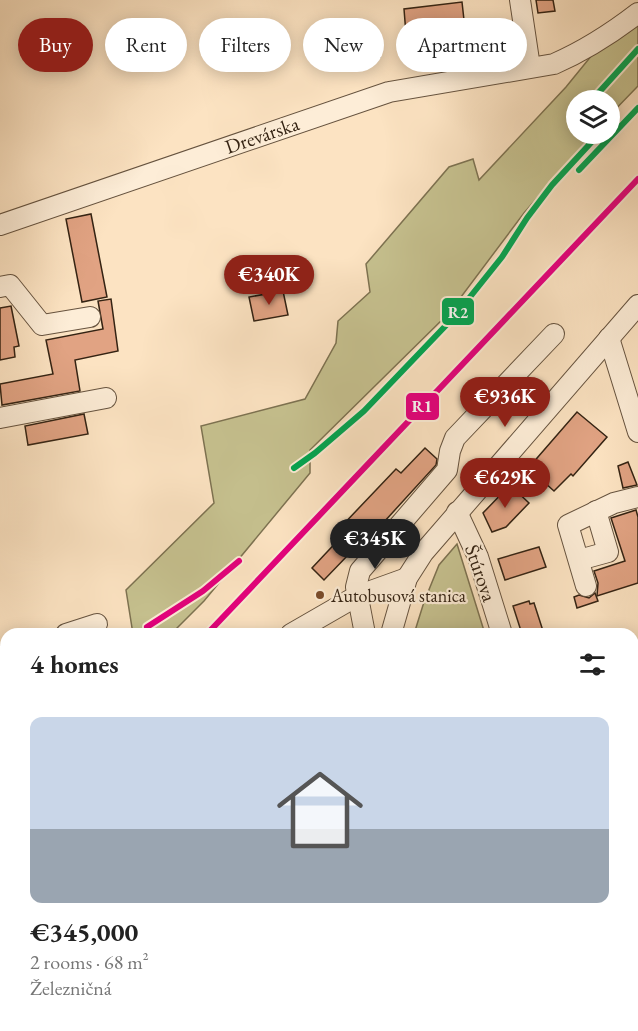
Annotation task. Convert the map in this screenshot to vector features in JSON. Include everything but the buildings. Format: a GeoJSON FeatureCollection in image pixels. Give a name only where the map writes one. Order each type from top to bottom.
{"type":"FeatureCollection","features":[{"type":"Feature","properties":{"kind":"street"},"geometry":{"type":"LineString","coordinates":[[520,0],[530,67]]}},
{"type":"Feature","properties":{"kind":"street","name":"Drevárska"},"geometry":{"type":"LineString","coordinates":[[0,225],[389,92],[554,64],[575,54],[638,14]]}},
{"type":"Feature","properties":{"kind":"street"},"geometry":{"type":"LineString","coordinates":[[0,287],[10,285],[42,325],[90,317]]}},
{"type":"Feature","properties":{"kind":"street"},"geometry":{"type":"LineString","coordinates":[[393,628],[408,578],[423,553],[638,305]]}},
{"type":"Feature","properties":{"kind":"street"},"geometry":{"type":"LineString","coordinates":[[364,628],[356,587],[360,572],[447,470],[455,438],[554,334]]}},
{"type":"Feature","properties":{"kind":"street"},"geometry":{"type":"LineString","coordinates":[[609,338],[638,432]]}},
{"type":"Feature","properties":{"kind":"street"},"geometry":{"type":"LineString","coordinates":[[0,418],[105,398]]}},
{"type":"Feature","properties":{"kind":"street"},"geometry":{"type":"LineString","coordinates":[[586,586],[568,525],[614,503],[638,497]]}},
{"type":"Feature","properties":{"kind":"street","name":"Štúrova"},"geometry":{"type":"LineString","coordinates":[[457,512],[478,557],[500,628]]}},
{"type":"Feature","properties":{"kind":"street"},"geometry":{"type":"LineString","coordinates":[[579,560],[608,552],[596,512]]}},
{"type":"Feature","properties":{"kind":"street"},"geometry":{"type":"LineString","coordinates":[[301,628],[357,596],[408,578]]}},
{"type":"Feature","properties":{"kind":"street"},"geometry":{"type":"LineString","coordinates":[[85,628],[97,624]]}},
{"type":"Feature","properties":{"kind":"shaded area"},"geometry":{"type":"Polygon","coordinates":[[[638,21],[638,86],[620,105],[620,90],[566,90],[566,144],[584,144],[524,213],[449,313],[310,450],[310,473],[204,601],[177,628],[132,628],[126,590],[214,503],[201,426],[305,399],[336,343],[338,321],[370,292],[366,264],[449,167],[473,159],[479,180],[566,87],[592,55],[638,21]]]}},
{"type":"Feature","properties":{"kind":"shaded area"},"geometry":{"type":"Polygon","coordinates":[[[457,544],[483,628],[416,628],[439,565],[457,544]]]}},
{"type":"Feature","properties":{"kind":"transit line","name":"R2"},"geometry":{"type":"LineString","coordinates":[[601,90],[638,49]]}},
{"type":"Feature","properties":{"kind":"transit line","name":"R2"},"geometry":{"type":"LineString","coordinates":[[579,170],[638,108]]}},
{"type":"Feature","properties":{"kind":"transit line","name":"R2"},"geometry":{"type":"LineString","coordinates":[[294,468],[364,411],[454,317],[502,257],[552,185],[590,144]]}},
{"type":"Feature","properties":{"kind":"transit line","name":"R1"},"geometry":{"type":"LineString","coordinates":[[213,628],[638,179]]}},
{"type":"Feature","properties":{"kind":"transit line","name":"R1"},"geometry":{"type":"LineString","coordinates":[[147,627],[203,591],[239,561]]}},
{"type":"Feature","properties":{"kind":"place","name":"Autobusová stanica"},"geometry":{"type":"Point","coordinates":[320,595]}}]}
